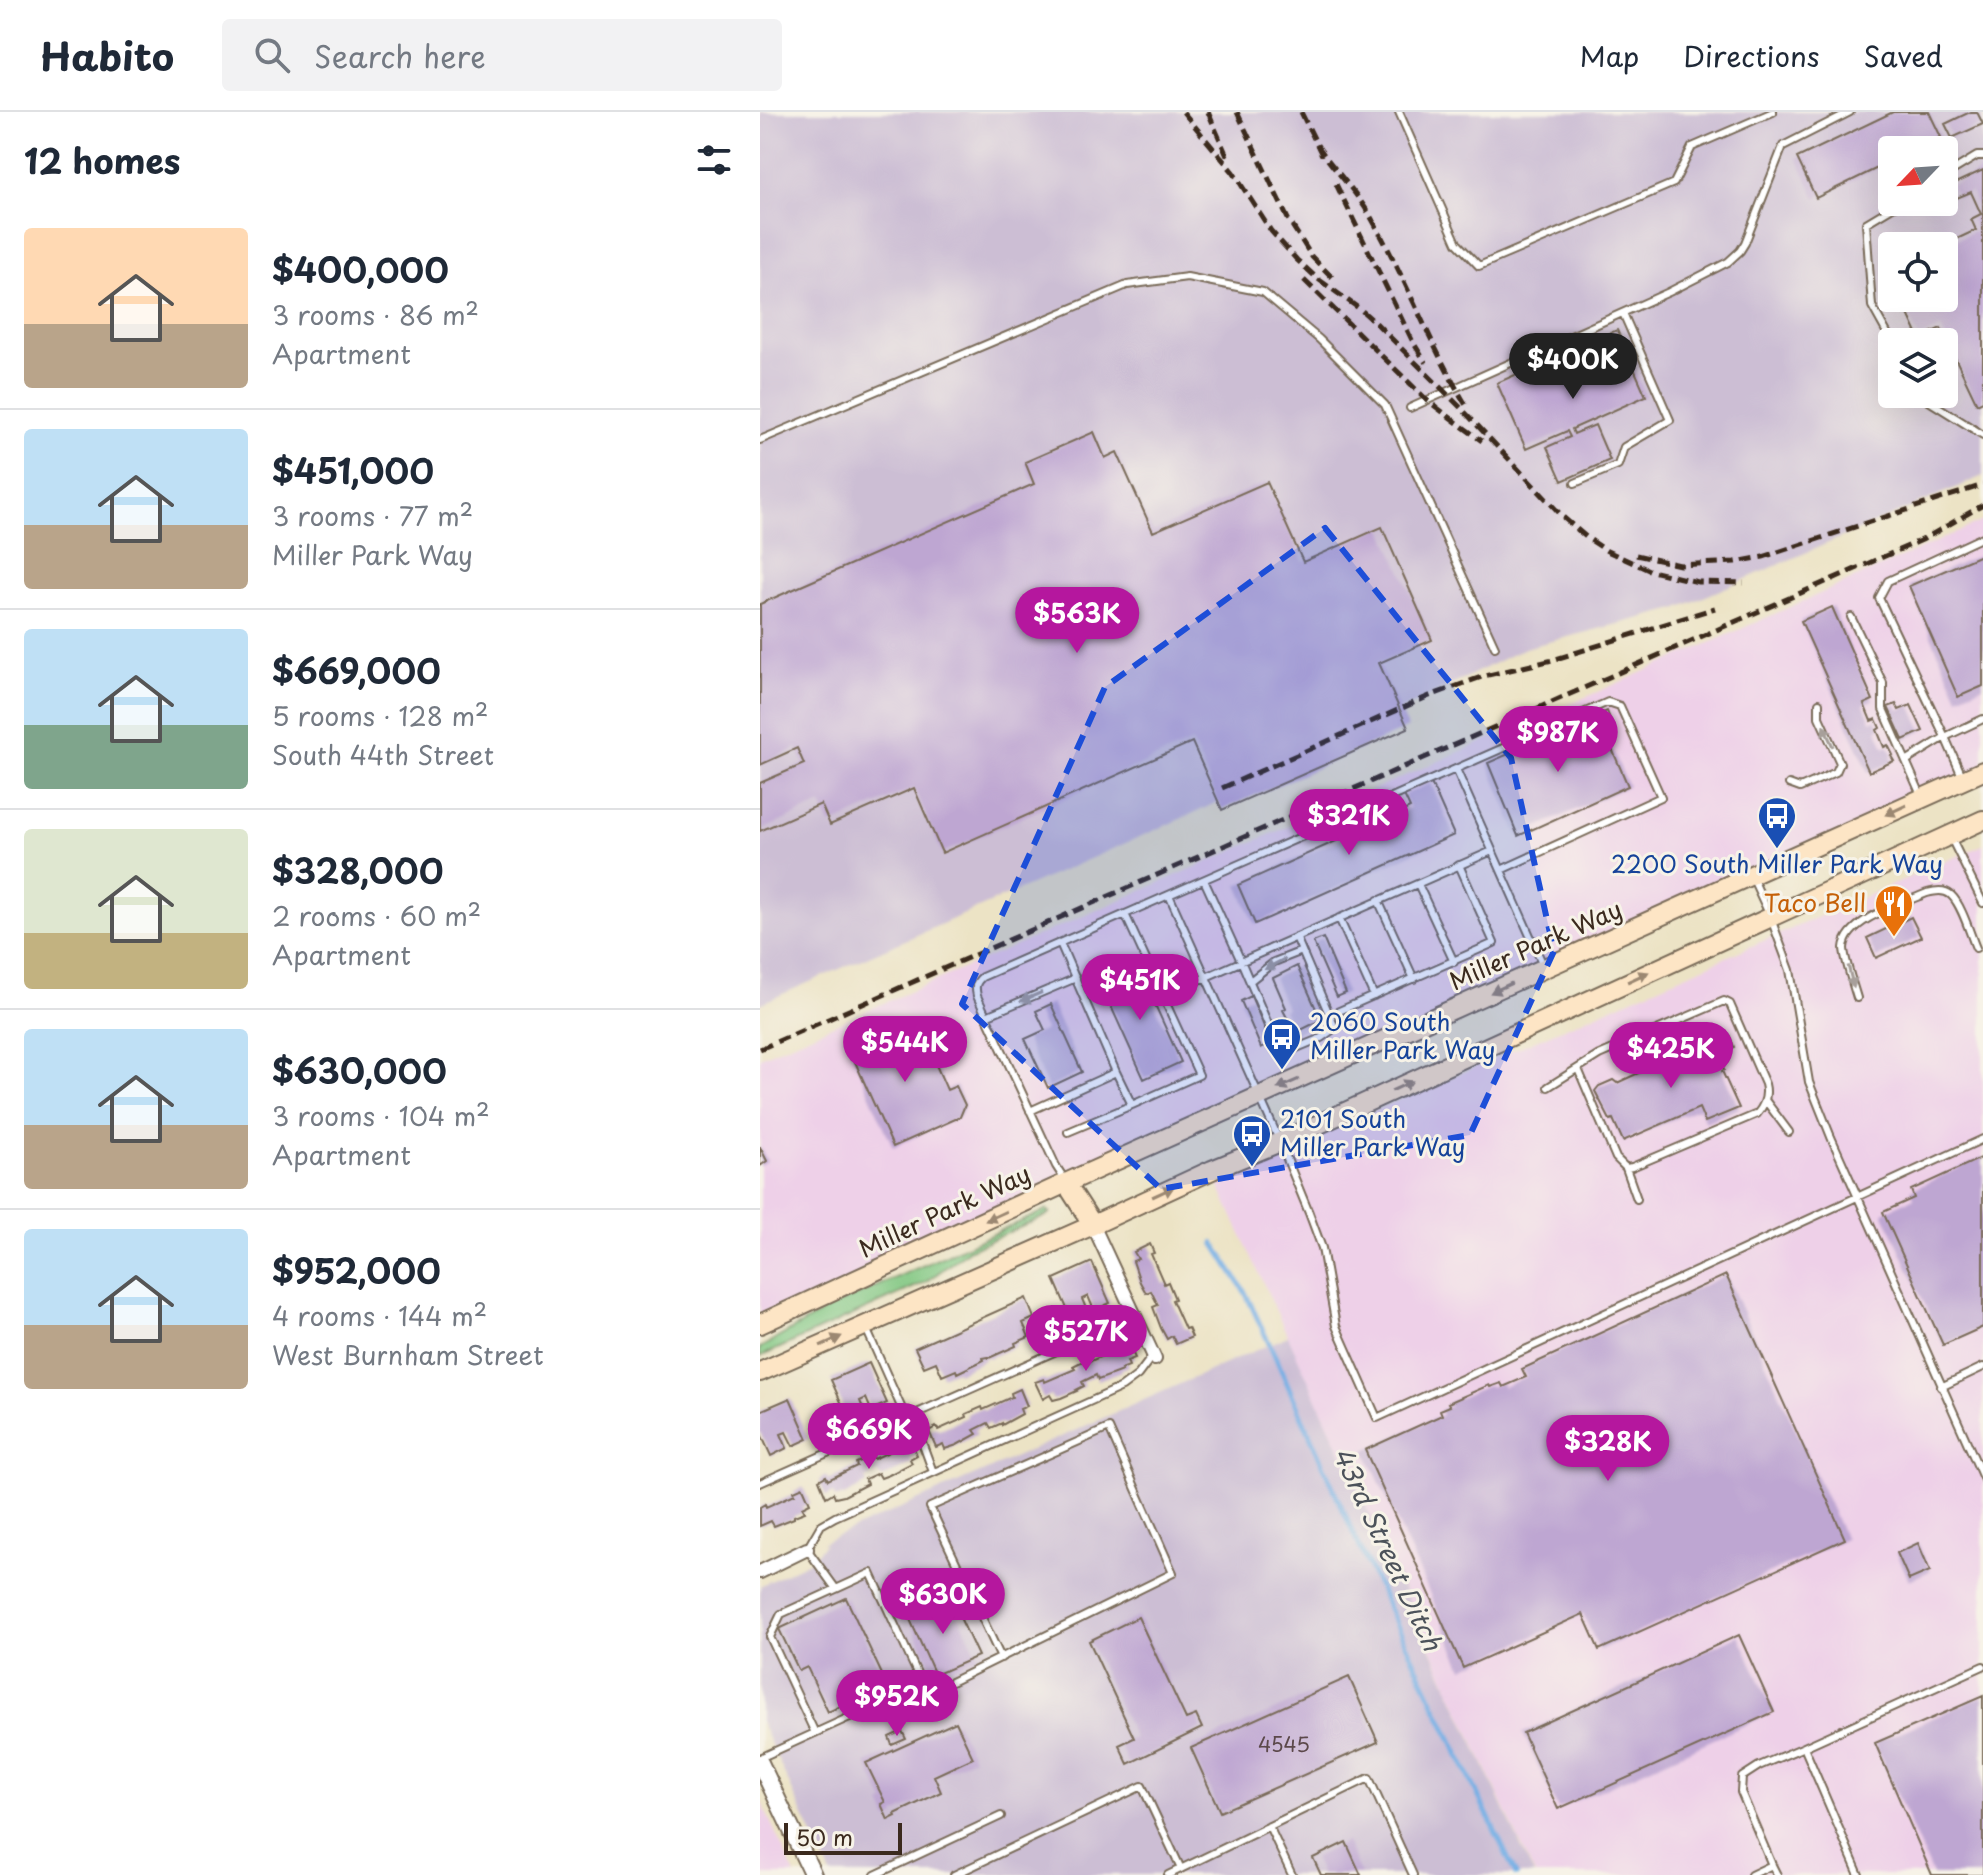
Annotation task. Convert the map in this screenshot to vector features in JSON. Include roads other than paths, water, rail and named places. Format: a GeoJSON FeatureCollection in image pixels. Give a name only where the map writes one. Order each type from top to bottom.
{"type":"FeatureCollection","features":[{"type":"Feature","properties":{"kind":"main road","name":"Miller Park Way"},"geometry":{"type":"LineString","coordinates":[[760,1324],[1066,1183],[1983,771]]}},
{"type":"Feature","properties":{"kind":"main road"},"geometry":{"type":"LineString","coordinates":[[760,1372],[1280,1142],[1983,820]]}},
{"type":"Feature","properties":{"kind":"main road"},"geometry":{"type":"LineString","coordinates":[[1066,1183],[1093,1225]]}},
{"type":"Feature","properties":{"kind":"street"},"geometry":{"type":"LineString","coordinates":[[1093,1225],[1154,1357]]}},
{"type":"Feature","properties":{"kind":"street"},"geometry":{"type":"LineString","coordinates":[[760,1572],[807,1549]]}},
{"type":"Feature","properties":{"kind":"street"},"geometry":{"type":"LineString","coordinates":[[760,1760],[813,1875]]}},
{"type":"Feature","properties":{"kind":"lane"},"geometry":{"type":"LineString","coordinates":[[1399,112],[1457,243],[1479,266],[1674,183],[1692,147],[1773,112]]}},
{"type":"Feature","properties":{"kind":"lane"},"geometry":{"type":"LineString","coordinates":[[1410,408],[1669,292],[1728,262],[1745,243],[1783,146],[1850,112]]}},
{"type":"Feature","properties":{"kind":"lane"},"geometry":{"type":"LineString","coordinates":[[1958,168],[1977,156],[1983,156]]}},
{"type":"Feature","properties":{"kind":"lane"},"geometry":{"type":"LineString","coordinates":[[1878,216],[1866,223],[1872,306],[1884,328]]}},
{"type":"Feature","properties":{"kind":"lane"},"geometry":{"type":"LineString","coordinates":[[760,440],[1127,285],[1187,277],[1263,292],[1319,339],[1385,405],[1495,647]]}},
{"type":"Feature","properties":{"kind":"lane"},"geometry":{"type":"LineString","coordinates":[[1575,483],[1618,465],[1624,447],[1670,420],[1623,313]]}},
{"type":"Feature","properties":{"kind":"lane"},"geometry":{"type":"LineString","coordinates":[[1940,408],[1983,435]]}},
{"type":"Feature","properties":{"kind":"lane"},"geometry":{"type":"LineString","coordinates":[[1963,779],[1879,598],[1888,581],[1983,537]]}},
{"type":"Feature","properties":{"kind":"lane"},"geometry":{"type":"LineString","coordinates":[[1851,617],[1883,683],[1883,709],[1923,798]]}},
{"type":"Feature","properties":{"kind":"lane"},"geometry":{"type":"LineString","coordinates":[[1066,1183],[977,996],[975,988],[982,977],[1608,702],[1620,706],[1661,797],[1501,870]]}},
{"type":"Feature","properties":{"kind":"lane"},"geometry":{"type":"LineString","coordinates":[[1789,784],[1800,788],[1836,772],[1840,763],[1819,717],[1819,703]]}},
{"type":"Feature","properties":{"kind":"lane"},"geometry":{"type":"LineString","coordinates":[[1906,761],[1983,719]]}},
{"type":"Feature","properties":{"kind":"lane"},"geometry":{"type":"LineString","coordinates":[[1456,769],[1545,968]]}},
{"type":"Feature","properties":{"kind":"lane"},"geometry":{"type":"LineString","coordinates":[[1950,835],[1983,903]]}},
{"type":"Feature","properties":{"kind":"lane"},"geometry":{"type":"LineString","coordinates":[[1163,996],[1492,851]]}},
{"type":"Feature","properties":{"kind":"lane"},"geometry":{"type":"LineString","coordinates":[[1330,1015],[1494,943],[1459,865]]}},
{"type":"Feature","properties":{"kind":"lane"},"geometry":{"type":"LineString","coordinates":[[1751,876],[1790,970],[1809,1082],[1983,1478]]}},
{"type":"Feature","properties":{"kind":"lane"},"geometry":{"type":"LineString","coordinates":[[1204,880],[1271,1031],[1292,1050],[1321,1038],[1335,1028],[1296,937]]}},
{"type":"Feature","properties":{"kind":"lane"},"geometry":{"type":"LineString","coordinates":[[1418,884],[1454,962]]}},
{"type":"Feature","properties":{"kind":"lane"},"geometry":{"type":"LineString","coordinates":[[1857,998],[1844,948],[1848,935],[1859,923],[1927,893],[1938,890],[1950,894],[1976,948]]}},
{"type":"Feature","properties":{"kind":"lane"},"geometry":{"type":"LineString","coordinates":[[1169,895],[1280,1142],[1322,1248],[1336,1326],[1377,1418],[1983,1139]]}},
{"type":"Feature","properties":{"kind":"lane"},"geometry":{"type":"LineString","coordinates":[[1378,900],[1414,979]]}},
{"type":"Feature","properties":{"kind":"lane"},"geometry":{"type":"LineString","coordinates":[[1068,1132],[1199,1075],[1125,914]]}},
{"type":"Feature","properties":{"kind":"lane"},"geometry":{"type":"LineString","coordinates":[[1339,918],[1374,996]]}},
{"type":"Feature","properties":{"kind":"lane"},"geometry":{"type":"LineString","coordinates":[[1060,943],[1132,1105]]}},
{"type":"Feature","properties":{"kind":"lane"},"geometry":{"type":"LineString","coordinates":[[1250,981],[1274,962],[1302,951]]}},
{"type":"Feature","properties":{"kind":"lane"},"geometry":{"type":"LineString","coordinates":[[986,1016],[1076,978]]}},
{"type":"Feature","properties":{"kind":"lane"},"geometry":{"type":"LineString","coordinates":[[1548,1087],[1599,1055],[1724,1001],[1730,1004],[1765,1084],[1767,1093],[1757,1114],[1626,1168]]}},
{"type":"Feature","properties":{"kind":"lane"},"geometry":{"type":"LineString","coordinates":[[1578,1069],[1616,1158],[1626,1168],[1637,1199]]}},
{"type":"Feature","properties":{"kind":"lane"},"geometry":{"type":"LineString","coordinates":[[1030,1111],[1116,1072]]}},
{"type":"Feature","properties":{"kind":"lane"},"geometry":{"type":"LineString","coordinates":[[1765,1100],[1789,1132]]}},
{"type":"Feature","properties":{"kind":"lane"},"geometry":{"type":"LineString","coordinates":[[760,1483],[1135,1316]]}},
{"type":"Feature","properties":{"kind":"lane"},"geometry":{"type":"LineString","coordinates":[[865,1326],[933,1472]]}},
{"type":"Feature","properties":{"kind":"lane"},"geometry":{"type":"LineString","coordinates":[[836,1589],[807,1549],[821,1525],[1122,1387],[1154,1357]]}},
{"type":"Feature","properties":{"kind":"lane"},"geometry":{"type":"LineString","coordinates":[[1941,1387],[1983,1367]]}},
{"type":"Feature","properties":{"kind":"lane"},"geometry":{"type":"LineString","coordinates":[[760,1760],[922,1684],[943,1686],[1001,1658],[1173,1573],[1109,1428],[930,1507],[1001,1658]]}},
{"type":"Feature","properties":{"kind":"lane"},"geometry":{"type":"LineString","coordinates":[[815,1733],[770,1637],[781,1614],[871,1573],[922,1684]]}},
{"type":"Feature","properties":{"kind":"lane"},"geometry":{"type":"LineString","coordinates":[[1777,1875],[1741,1792],[1742,1777],[1759,1766],[1983,1666]]}},
{"type":"Feature","properties":{"kind":"lane"},"geometry":{"type":"LineString","coordinates":[[1804,1747],[1859,1875]]}},
{"type":"Feature","properties":{"kind":"lane"},"geometry":{"type":"LineString","coordinates":[[1168,1875],[1369,1778],[1413,1875]]}},
{"type":"Feature","properties":{"kind":"lane"},"geometry":{"type":"LineString","coordinates":[[954,1875],[1142,1786],[1181,1869]]}},
{"type":"Feature","properties":{"kind":"lane"},"geometry":{"type":"LineString","coordinates":[[875,1875],[1001,1816]]}},
{"type":"Feature","properties":{"kind":"lane"},"geometry":{"type":"LineString","coordinates":[[1269,1826],[1292,1875]]}},
{"type":"Feature","properties":{"kind":"lane"},"geometry":{"type":"LineString","coordinates":[[1751,1875],[1772,1865]]}},
{"type":"Feature","properties":{"kind":"waterway","name":"43rd Street Ditch"},"geometry":{"type":"LineString","coordinates":[[1214,1243],[1245,1292],[1355,1537],[1516,1875]]}},
{"type":"Feature","properties":{"kind":"railway"},"geometry":{"type":"LineString","coordinates":[[1183,112],[1233,172],[1271,231],[1297,260],[1377,324],[1586,537],[1607,551],[1651,571],[1698,582],[1744,583]]}},
{"type":"Feature","properties":{"kind":"railway"},"geometry":{"type":"LineString","coordinates":[[1208,112],[1227,156]]}},
{"type":"Feature","properties":{"kind":"railway"},"geometry":{"type":"LineString","coordinates":[[1237,112],[1288,219],[1312,257],[1333,278]]}},
{"type":"Feature","properties":{"kind":"railway"},"geometry":{"type":"LineString","coordinates":[[1301,112],[1322,155]]}},
{"type":"Feature","properties":{"kind":"railway"},"geometry":{"type":"LineString","coordinates":[[1317,145],[1372,219],[1466,405]]}},
{"type":"Feature","properties":{"kind":"railway"},"geometry":{"type":"LineString","coordinates":[[1336,184],[1426,363]]}},
{"type":"Feature","properties":{"kind":"railway"},"geometry":{"type":"LineString","coordinates":[[1304,280],[1428,401],[1482,441]]}},
{"type":"Feature","properties":{"kind":"railway"},"geometry":{"type":"LineString","coordinates":[[1636,555],[1680,565],[1763,557],[1983,485]]}},
{"type":"Feature","properties":{"kind":"railway"},"geometry":{"type":"LineString","coordinates":[[760,1049],[1922,540],[1983,505]]}},
{"type":"Feature","properties":{"kind":"railway"},"geometry":{"type":"LineString","coordinates":[[1222,788],[1427,697],[1484,676],[1553,660],[1715,608]]}},
{"type":"Feature","properties":{"kind":"place","name":"2200 South Miller Park Way"},"geometry":{"type":"Point","coordinates":[1777,850]}},
{"type":"Feature","properties":{"kind":"place","name":"Taco Bell"},"geometry":{"type":"Point","coordinates":[1894,938]}},
{"type":"Feature","properties":{"kind":"place","name":"2060 South Miller Park Way"},"geometry":{"type":"Point","coordinates":[1282,1071]}},
{"type":"Feature","properties":{"kind":"place","name":"2101 South Miller Park Way"},"geometry":{"type":"Point","coordinates":[1252,1168]}}]}
